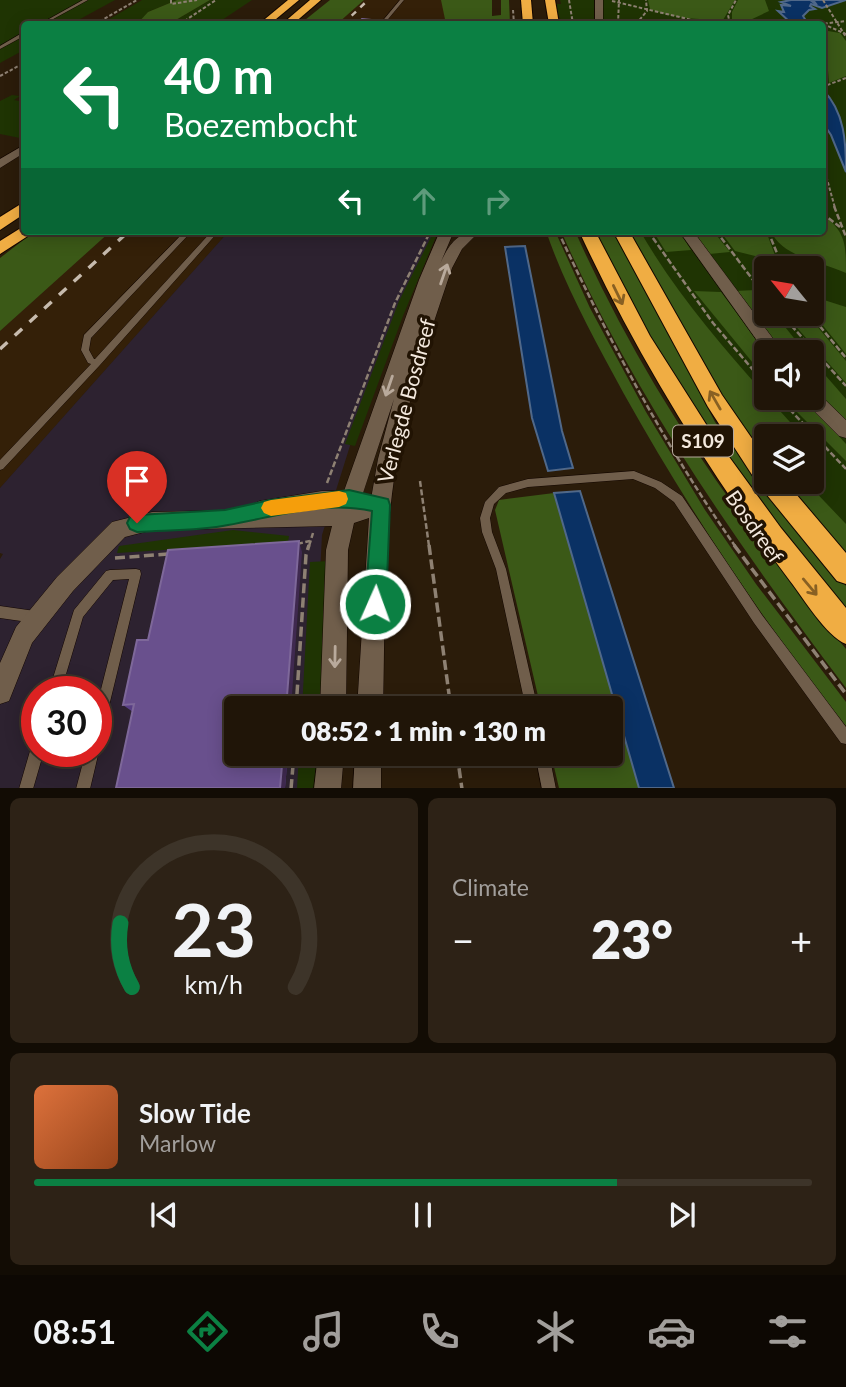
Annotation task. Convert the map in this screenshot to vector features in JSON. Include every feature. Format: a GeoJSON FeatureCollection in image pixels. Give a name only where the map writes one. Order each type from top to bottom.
{"type":"FeatureCollection","features":[{"type":"Feature","properties":{"kind":"highway"},"geometry":{"type":"LineString","coordinates":[[268,21],[293,0]]}},
{"type":"Feature","properties":{"kind":"highway"},"geometry":{"type":"LineString","coordinates":[[291,21],[316,0]]}},
{"type":"Feature","properties":{"kind":"highway"},"geometry":{"type":"LineString","coordinates":[[526,0],[528,21]]}},
{"type":"Feature","properties":{"kind":"highway"},"geometry":{"type":"LineString","coordinates":[[550,0],[554,21]]}},
{"type":"Feature","properties":{"kind":"highway"},"geometry":{"type":"LineString","coordinates":[[0,225],[21,209]]}},
{"type":"Feature","properties":{"kind":"highway"},"geometry":{"type":"LineString","coordinates":[[0,249],[21,234]]}},
{"type":"Feature","properties":{"kind":"highway","name":"Bosdreef"},"geometry":{"type":"LineString","coordinates":[[589,235],[627,314],[704,442],[771,536],[846,630]]}},
{"type":"Feature","properties":{"kind":"highway","name":"Bosdreef"},"geometry":{"type":"LineString","coordinates":[[623,235],[715,401],[754,459]]}},
{"type":"Feature","properties":{"kind":"highway","name":"Bosdreef"},"geometry":{"type":"LineString","coordinates":[[781,494],[846,572]]}},
{"type":"Feature","properties":{"kind":"street"},"geometry":{"type":"LineString","coordinates":[[599,0],[599,21]]}},
{"type":"Feature","properties":{"kind":"street"},"geometry":{"type":"LineString","coordinates":[[0,164],[21,150]]}},
{"type":"Feature","properties":{"kind":"street","name":"Verlegde Bosdreef"},"geometry":{"type":"LineString","coordinates":[[333,696],[337,550],[347,507],[431,268],[445,235]]}},
{"type":"Feature","properties":{"kind":"street","name":"Verlegde Bosdreef"},"geometry":{"type":"LineString","coordinates":[[371,696],[381,505],[391,452],[429,319],[451,255],[459,242],[468,235]]}},
{"type":"Feature","properties":{"kind":"street"},"geometry":{"type":"LineString","coordinates":[[689,235],[705,260],[766,340]]}},
{"type":"Feature","properties":{"kind":"street"},"geometry":{"type":"LineString","coordinates":[[824,410],[846,431]]}},
{"type":"Feature","properties":{"kind":"street"},"geometry":{"type":"LineString","coordinates":[[0,692],[24,635],[119,529],[137,523],[381,505]]}},
{"type":"Feature","properties":{"kind":"street"},"geometry":{"type":"LineString","coordinates":[[327,788],[330,766]]}},
{"type":"Feature","properties":{"kind":"street"},"geometry":{"type":"LineString","coordinates":[[367,788],[368,766]]}},
{"type":"Feature","properties":{"kind":"lane"},"geometry":{"type":"LineString","coordinates":[[48,21],[86,0]]}},
{"type":"Feature","properties":{"kind":"lane"},"geometry":{"type":"LineString","coordinates":[[384,21],[402,0]]}},
{"type":"Feature","properties":{"kind":"lane"},"geometry":{"type":"LineString","coordinates":[[0,48],[21,36]]}},
{"type":"Feature","properties":{"kind":"lane"},"geometry":{"type":"LineString","coordinates":[[97,363],[91,361],[85,350],[87,337],[185,235]]}},
{"type":"Feature","properties":{"kind":"lane"},"geometry":{"type":"LineString","coordinates":[[0,466],[212,235]]}},
{"type":"Feature","properties":{"kind":"lane"},"geometry":{"type":"LineString","coordinates":[[529,696],[501,569],[488,533],[485,518],[490,502],[502,490],[528,483],[635,475],[658,485],[678,499],[758,618],[846,738]]}},
{"type":"Feature","properties":{"kind":"lane"},"geometry":{"type":"LineString","coordinates":[[59,676],[78,614],[110,575],[136,574],[111,676]]}},
{"type":"Feature","properties":{"kind":"lane"},"geometry":{"type":"LineString","coordinates":[[0,612],[37,618]]}},
{"type":"Feature","properties":{"kind":"lane"},"geometry":{"type":"LineString","coordinates":[[544,766],[549,788]]}},
{"type":"Feature","properties":{"kind":"lane"},"geometry":{"type":"LineString","coordinates":[[26,788],[32,767]]}},
{"type":"Feature","properties":{"kind":"lane"},"geometry":{"type":"LineString","coordinates":[[83,788],[88,767]]}},
{"type":"Feature","properties":{"kind":"path"},"geometry":{"type":"LineString","coordinates":[[99,21],[136,0]]}},
{"type":"Feature","properties":{"kind":"path"},"geometry":{"type":"LineString","coordinates":[[171,0],[171,4],[197,0]]}},
{"type":"Feature","properties":{"kind":"path"},"geometry":{"type":"LineString","coordinates":[[184,21],[216,0]]}},
{"type":"Feature","properties":{"kind":"path"},"geometry":{"type":"LineString","coordinates":[[569,0],[572,21]]}},
{"type":"Feature","properties":{"kind":"path"},"geometry":{"type":"LineString","coordinates":[[609,0],[677,18],[728,21],[728,15],[736,0]]}},
{"type":"Feature","properties":{"kind":"path"},"geometry":{"type":"LineString","coordinates":[[639,21],[647,11],[646,0]]}},
{"type":"Feature","properties":{"kind":"path"},"geometry":{"type":"LineString","coordinates":[[823,0],[845,35]]}},
{"type":"Feature","properties":{"kind":"path"},"geometry":{"type":"LineString","coordinates":[[618,21],[619,1]]}},
{"type":"Feature","properties":{"kind":"path"},"geometry":{"type":"LineString","coordinates":[[826,24],[846,21]]}},
{"type":"Feature","properties":{"kind":"path"},"geometry":{"type":"LineString","coordinates":[[826,26],[845,35]]}},
{"type":"Feature","properties":{"kind":"path"},"geometry":{"type":"LineString","coordinates":[[0,76],[21,65]]}},
{"type":"Feature","properties":{"kind":"path"},"geometry":{"type":"LineString","coordinates":[[826,86],[846,78]]}},
{"type":"Feature","properties":{"kind":"path"},"geometry":{"type":"LineString","coordinates":[[826,176],[840,227],[846,237]]}},
{"type":"Feature","properties":{"kind":"path"},"geometry":{"type":"LineString","coordinates":[[826,216],[840,227]]}},
{"type":"Feature","properties":{"kind":"path","name":"Verlegde Bosdreef"},"geometry":{"type":"LineString","coordinates":[[328,480],[394,303],[428,235]]}},
{"type":"Feature","properties":{"kind":"path","name":"Bosdreef"},"geometry":{"type":"LineString","coordinates":[[560,235],[602,326],[705,503],[758,580],[846,694]]}},
{"type":"Feature","properties":{"kind":"path"},"geometry":{"type":"LineString","coordinates":[[651,235],[713,323],[754,371]]}},
{"type":"Feature","properties":{"kind":"path"},"geometry":{"type":"LineString","coordinates":[[719,235],[754,282]]}},
{"type":"Feature","properties":{"kind":"path"},"geometry":{"type":"LineString","coordinates":[[770,235],[778,256]]}},
{"type":"Feature","properties":{"kind":"path"},"geometry":{"type":"LineString","coordinates":[[792,326],[846,386]]}},
{"type":"Feature","properties":{"kind":"path"},"geometry":{"type":"LineString","coordinates":[[820,326],[846,358]]}},
{"type":"Feature","properties":{"kind":"path"},"geometry":{"type":"LineString","coordinates":[[790,410],[846,469]]}},
{"type":"Feature","properties":{"kind":"path"},"geometry":{"type":"LineString","coordinates":[[420,481],[449,696]]}},
{"type":"Feature","properties":{"kind":"path"},"geometry":{"type":"LineString","coordinates":[[290,546],[310,541],[306,555],[297,696]]}},
{"type":"Feature","properties":{"kind":"path"},"geometry":{"type":"LineString","coordinates":[[95,553],[108,558],[173,554]]}},
{"type":"Feature","properties":{"kind":"path"},"geometry":{"type":"LineString","coordinates":[[291,788],[293,766]]}},
{"type":"Feature","properties":{"kind":"path"},"geometry":{"type":"LineString","coordinates":[[459,766],[462,788]]}},
{"type":"Feature","properties":{"kind":"shaded area"},"geometry":{"type":"Polygon","coordinates":[[[364,0],[445,0],[448,21],[340,21],[364,0]]]}},
{"type":"Feature","properties":{"kind":"shaded area"},"geometry":{"type":"Polygon","coordinates":[[[107,235],[225,235],[0,488],[0,331],[107,235]]]}},
{"type":"Feature","properties":{"kind":"shaded area"},"geometry":{"type":"Polygon","coordinates":[[[225,235],[434,235],[354,433],[322,535],[314,696],[224,696],[224,766],[310,766],[309,788],[0,788],[0,559],[3,554],[0,553],[0,488],[225,235]]]}},
{"type":"Feature","properties":{"kind":"green space"},"geometry":{"type":"Polygon","coordinates":[[[0,0],[115,0],[76,21],[21,21],[21,52],[0,63],[0,0]]]}},
{"type":"Feature","properties":{"kind":"green space"},"geometry":{"type":"Polygon","coordinates":[[[142,0],[177,0],[148,12],[140,21],[106,21],[142,0]]]}},
{"type":"Feature","properties":{"kind":"green space"},"geometry":{"type":"Polygon","coordinates":[[[177,0],[210,0],[174,21],[140,21],[148,12],[177,0]]]}},
{"type":"Feature","properties":{"kind":"green space"},"geometry":{"type":"Polygon","coordinates":[[[210,0],[252,0],[220,21],[174,21],[210,0]]]}},
{"type":"Feature","properties":{"kind":"green space"},"geometry":{"type":"Polygon","coordinates":[[[330,0],[364,0],[340,21],[304,21],[330,0]]]}},
{"type":"Feature","properties":{"kind":"green space"},"geometry":{"type":"Polygon","coordinates":[[[441,0],[492,0],[492,16],[501,15],[501,0],[509,0],[510,21],[445,21],[441,0]]]}},
{"type":"Feature","properties":{"kind":"green space"},"geometry":{"type":"Polygon","coordinates":[[[560,0],[846,0],[846,541],[811,494],[824,494],[824,424],[762,424],[636,235],[826,235],[826,21],[562,21],[555,4],[561,4],[560,0]]]}},
{"type":"Feature","properties":{"kind":"green space"},"geometry":{"type":"Polygon","coordinates":[[[648,0],[735,0],[723,20],[668,15],[650,9],[648,0]]]}},
{"type":"Feature","properties":{"kind":"green space"},"geometry":{"type":"Polygon","coordinates":[[[738,0],[765,0],[769,11],[748,21],[732,21],[732,12],[738,0]]]}},
{"type":"Feature","properties":{"kind":"green space"},"geometry":{"type":"Polygon","coordinates":[[[826,33],[840,33],[846,41],[846,76],[829,83],[826,46],[826,33]]]}},
{"type":"Feature","properties":{"kind":"green space"},"geometry":{"type":"Polygon","coordinates":[[[12,95],[20,96],[14,100],[21,101],[20,138],[0,134],[0,101],[12,95]]]}},
{"type":"Feature","properties":{"kind":"green space"},"geometry":{"type":"Polygon","coordinates":[[[826,217],[836,227],[843,240],[846,273],[824,265],[824,256],[800,256],[784,247],[773,235],[826,235],[826,217]]]}},
{"type":"Feature","properties":{"kind":"green space"},"geometry":{"type":"Polygon","coordinates":[[[30,235],[107,235],[0,331],[0,258],[30,235]]]}},
{"type":"Feature","properties":{"kind":"green space"},"geometry":{"type":"Polygon","coordinates":[[[432,235],[436,235],[355,446],[345,444],[399,301],[432,235]]]}},
{"type":"Feature","properties":{"kind":"green space"},"geometry":{"type":"Polygon","coordinates":[[[548,235],[557,235],[590,308],[646,412],[705,510],[756,584],[846,702],[846,726],[756,606],[674,480],[624,394],[562,273],[548,235]]]}},
{"type":"Feature","properties":{"kind":"green space"},"geometry":{"type":"Polygon","coordinates":[[[563,235],[577,235],[631,343],[696,450],[768,552],[846,649],[846,688],[727,524],[690,468],[621,352],[563,235]]]}},
{"type":"Feature","properties":{"kind":"green space"},"geometry":{"type":"Polygon","coordinates":[[[592,235],[618,235],[715,422],[754,476],[754,494],[769,494],[846,586],[846,616],[708,439],[592,235]]]}},
{"type":"Feature","properties":{"kind":"green space"},"geometry":{"type":"Polygon","coordinates":[[[631,235],[643,235],[694,310],[754,382],[754,410],[779,410],[792,424],[754,424],[754,445],[734,416],[631,235]]]}},
{"type":"Feature","properties":{"kind":"green space"},"geometry":{"type":"Polygon","coordinates":[[[655,235],[682,235],[691,250],[666,252],[655,235]]]}},
{"type":"Feature","properties":{"kind":"green space"},"geometry":{"type":"Polygon","coordinates":[[[695,235],[716,235],[730,252],[709,254],[695,235]]]}},
{"type":"Feature","properties":{"kind":"green space"},"geometry":{"type":"Polygon","coordinates":[[[723,235],[767,235],[775,256],[755,256],[735,251],[723,235]]]}},
{"type":"Feature","properties":{"kind":"green space"},"geometry":{"type":"Polygon","coordinates":[[[754,290],[754,316],[735,291],[754,290]]]}},
{"type":"Feature","properties":{"kind":"green space"},"geometry":{"type":"Polygon","coordinates":[[[694,291],[721,292],[757,340],[754,340],[754,364],[694,291]]]}},
{"type":"Feature","properties":{"kind":"green space"},"geometry":{"type":"Polygon","coordinates":[[[824,300],[846,307],[846,354],[823,326],[824,300]]]}},
{"type":"Feature","properties":{"kind":"green space"},"geometry":{"type":"Polygon","coordinates":[[[762,326],[784,326],[795,340],[773,340],[762,326]]]}},
{"type":"Feature","properties":{"kind":"green space"},"geometry":{"type":"Polygon","coordinates":[[[796,326],[817,326],[846,361],[846,383],[824,358],[824,340],[808,340],[796,326]]]}},
{"type":"Feature","properties":{"kind":"green space"},"geometry":{"type":"Polygon","coordinates":[[[824,374],[846,399],[846,423],[824,399],[824,374]]]}},
{"type":"Feature","properties":{"kind":"green space"},"geometry":{"type":"Polygon","coordinates":[[[795,410],[815,410],[846,444],[846,461],[824,439],[824,424],[809,424],[795,410]]]}},
{"type":"Feature","properties":{"kind":"green space"},"geometry":{"type":"Polygon","coordinates":[[[554,493],[612,696],[538,696],[495,510],[499,500],[554,493]]]}},
{"type":"Feature","properties":{"kind":"green space"},"geometry":{"type":"Polygon","coordinates":[[[793,494],[817,494],[846,524],[846,557],[793,494]]]}},
{"type":"Feature","properties":{"kind":"green space"},"geometry":{"type":"Polygon","coordinates":[[[233,530],[289,536],[288,542],[117,553],[119,546],[233,530]]]}},
{"type":"Feature","properties":{"kind":"green space"},"geometry":{"type":"Polygon","coordinates":[[[329,561],[327,696],[303,696],[310,562],[329,561]]]}},
{"type":"Feature","properties":{"kind":"green space"},"geometry":{"type":"Polygon","coordinates":[[[623,732],[639,788],[559,788],[554,766],[623,766],[623,732]]]}},
{"type":"Feature","properties":{"kind":"green space"},"geometry":{"type":"Polygon","coordinates":[[[298,766],[323,766],[321,788],[297,788],[298,766]]]}},
{"type":"Feature","properties":{"kind":"water"},"geometry":{"type":"Polygon","coordinates":[[[810,0],[817,5],[813,0],[846,0],[822,8],[811,4],[815,9],[809,10],[803,16],[806,21],[789,21],[778,11],[784,12],[781,5],[791,6],[781,2],[810,0]]]}},
{"type":"Feature","properties":{"kind":"water"},"geometry":{"type":"Polygon","coordinates":[[[826,94],[836,108],[843,128],[846,172],[826,128],[826,94]]]}},
{"type":"Feature","properties":{"kind":"water"},"geometry":{"type":"Polygon","coordinates":[[[525,246],[562,431],[573,468],[548,471],[532,418],[505,247],[525,246]]]}},
{"type":"Feature","properties":{"kind":"water"},"geometry":{"type":"Polygon","coordinates":[[[580,491],[674,788],[639,788],[623,732],[623,696],[612,696],[554,493],[580,491]]]}},
{"type":"Feature","properties":{"kind":"building"},"geometry":{"type":"Polygon","coordinates":[[[299,541],[287,696],[224,696],[224,766],[282,766],[280,788],[116,788],[134,704],[123,705],[137,640],[148,640],[168,550],[299,541]]]}},
{"type":"Feature","properties":{"kind":"railway"},"geometry":{"type":"LineString","coordinates":[[346,21],[368,0]]}},
{"type":"Feature","properties":{"kind":"railway"},"geometry":{"type":"LineString","coordinates":[[0,349],[125,235]]}},
{"type":"Feature","properties":{"kind":"slow traffic"},"geometry":{"type":"LineString","coordinates":[[271,508],[339,499]]}},
{"type":"Feature","properties":{"kind":"route"},"geometry":{"type":"LineString","coordinates":[[137,523],[225,518],[270,508],[349,498],[381,505],[375,604]]}}]}
